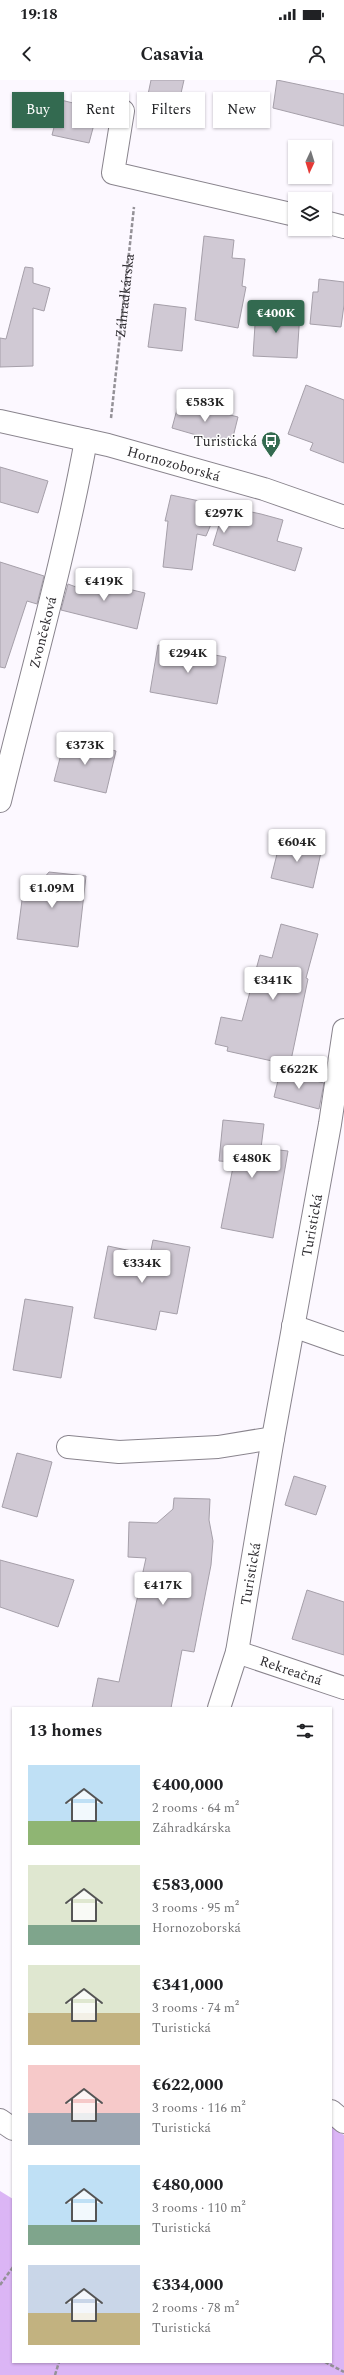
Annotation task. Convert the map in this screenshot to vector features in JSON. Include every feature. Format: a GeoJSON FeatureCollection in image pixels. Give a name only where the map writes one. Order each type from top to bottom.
{"type":"FeatureCollection","features":[{"type":"Feature","properties":{"kind":"street"},"geometry":{"type":"LineString","coordinates":[[120,128],[113,173],[288,213]]}},
{"type":"Feature","properties":{"kind":"street"},"geometry":{"type":"LineString","coordinates":[[332,224],[344,227]]}},
{"type":"Feature","properties":{"kind":"street","name":"Hornozoborská"},"geometry":{"type":"LineString","coordinates":[[0,421],[86,440],[264,490],[344,517]]}},
{"type":"Feature","properties":{"kind":"street","name":"Zvončeková"},"geometry":{"type":"LineString","coordinates":[[0,801],[38,644],[71,519],[86,440]]}},
{"type":"Feature","properties":{"kind":"street","name":"Turistická"},"geometry":{"type":"LineString","coordinates":[[219,1707],[237,1652],[293,1326],[337,1126],[344,1030]]}},
{"type":"Feature","properties":{"kind":"street"},"geometry":{"type":"LineString","coordinates":[[293,1326],[344,1344]]}},
{"type":"Feature","properties":{"kind":"street"},"geometry":{"type":"LineString","coordinates":[[68,1447],[119,1452],[218,1446],[273,1438]]}},
{"type":"Feature","properties":{"kind":"street","name":"Rekreačná"},"geometry":{"type":"LineString","coordinates":[[237,1652],[344,1688]]}},
{"type":"Feature","properties":{"kind":"street"},"geometry":{"type":"LineString","coordinates":[[332,2112],[344,2122]]}},
{"type":"Feature","properties":{"kind":"street"},"geometry":{"type":"LineString","coordinates":[[0,2120],[12,2128]]}},
{"type":"Feature","properties":{"kind":"path","name":"Záhradkárska"},"geometry":{"type":"LineString","coordinates":[[112,412],[137,178]]}},
{"type":"Feature","properties":{"kind":"path"},"geometry":{"type":"LineString","coordinates":[[0,2285],[12,2268]]}},
{"type":"Feature","properties":{"kind":"path"},"geometry":{"type":"LineString","coordinates":[[55,2375],[59,2363]]}},
{"type":"Feature","properties":{"kind":"path"},"geometry":{"type":"LineString","coordinates":[[327,2363],[344,2372]]}},
{"type":"Feature","properties":{"kind":"shaded area"},"geometry":{"type":"Polygon","coordinates":[[[332,2127],[344,2135],[344,2375],[0,2375],[0,2191],[12,2198],[12,2363],[332,2363],[332,2127]]]}},
{"type":"Feature","properties":{"kind":"building"},"geometry":{"type":"Polygon","coordinates":[[[151,80],[184,80],[181,92],[148,92],[151,80]]]}},
{"type":"Feature","properties":{"kind":"building"},"geometry":{"type":"Polygon","coordinates":[[[277,80],[344,94],[344,126],[273,108],[277,80]]]}},
{"type":"Feature","properties":{"kind":"building"},"geometry":{"type":"Polygon","coordinates":[[[64,101],[72,103],[72,128],[93,128],[89,143],[52,135],[54,128],[64,128],[64,101]]]}},
{"type":"Feature","properties":{"kind":"building"},"geometry":{"type":"Polygon","coordinates":[[[204,236],[234,240],[232,258],[245,259],[242,286],[246,287],[238,328],[195,320],[204,236]]]}},
{"type":"Feature","properties":{"kind":"building"},"geometry":{"type":"Polygon","coordinates":[[[25,267],[33,268],[33,283],[50,288],[44,311],[33,308],[33,366],[0,367],[0,338],[6,339],[25,267]]]}},
{"type":"Feature","properties":{"kind":"building"},"geometry":{"type":"Polygon","coordinates":[[[319,279],[344,282],[344,305],[341,327],[310,324],[313,292],[318,292],[319,279]]]}},
{"type":"Feature","properties":{"kind":"building"},"geometry":{"type":"Polygon","coordinates":[[[154,304],[186,308],[182,351],[148,347],[154,304]]]}},
{"type":"Feature","properties":{"kind":"building"},"geometry":{"type":"Polygon","coordinates":[[[256,309],[300,312],[297,358],[253,356],[256,309]]]}},
{"type":"Feature","properties":{"kind":"building"},"geometry":{"type":"Polygon","coordinates":[[[306,385],[344,400],[344,463],[310,450],[313,443],[288,434],[306,385]]]}},
{"type":"Feature","properties":{"kind":"building"},"geometry":{"type":"Polygon","coordinates":[[[179,402],[238,417],[231,445],[172,428],[179,402]]]}},
{"type":"Feature","properties":{"kind":"building"},"geometry":{"type":"Polygon","coordinates":[[[0,467],[48,481],[38,513],[0,502],[0,467]]]}},
{"type":"Feature","properties":{"kind":"building"},"geometry":{"type":"Polygon","coordinates":[[[171,495],[283,520],[277,541],[302,548],[295,571],[213,545],[219,525],[212,522],[206,536],[197,534],[192,570],[163,567],[168,521],[165,521],[171,495]]]}},
{"type":"Feature","properties":{"kind":"building"},"geometry":{"type":"Polygon","coordinates":[[[0,562],[44,576],[37,604],[27,601],[5,668],[0,667],[0,562]]]}},
{"type":"Feature","properties":{"kind":"building"},"geometry":{"type":"Polygon","coordinates":[[[78,577],[145,593],[137,629],[61,610],[68,584],[76,587],[78,577]]]}},
{"type":"Feature","properties":{"kind":"building"},"geometry":{"type":"Polygon","coordinates":[[[158,645],[226,657],[217,704],[150,692],[158,645]]]}},
{"type":"Feature","properties":{"kind":"building"},"geometry":{"type":"Polygon","coordinates":[[[65,739],[116,751],[106,793],[54,781],[65,739]]]}},
{"type":"Feature","properties":{"kind":"building"},"geometry":{"type":"Polygon","coordinates":[[[281,838],[322,848],[313,888],[271,878],[281,838]]]}},
{"type":"Feature","properties":{"kind":"building"},"geometry":{"type":"Polygon","coordinates":[[[49,872],[86,876],[78,947],[17,939],[25,877],[44,878],[49,872]]]}},
{"type":"Feature","properties":{"kind":"building"},"geometry":{"type":"Polygon","coordinates":[[[281,924],[318,934],[306,978],[308,979],[290,1065],[227,1051],[228,1047],[215,1044],[221,1017],[242,1021],[260,955],[272,958],[281,924]]]}},
{"type":"Feature","properties":{"kind":"building"},"geometry":{"type":"Polygon","coordinates":[[[280,1072],[324,1083],[319,1109],[274,1097],[280,1072]]]}},
{"type":"Feature","properties":{"kind":"building"},"geometry":{"type":"Polygon","coordinates":[[[223,1120],[264,1124],[261,1148],[288,1151],[273,1238],[221,1228],[234,1162],[219,1161],[223,1120]]]}},
{"type":"Feature","properties":{"kind":"building"},"geometry":{"type":"Polygon","coordinates":[[[153,1240],[190,1247],[177,1314],[160,1311],[156,1330],[94,1318],[108,1246],[150,1255],[153,1240]]]}},
{"type":"Feature","properties":{"kind":"building"},"geometry":{"type":"Polygon","coordinates":[[[25,1299],[73,1307],[61,1378],[13,1370],[25,1299]]]}},
{"type":"Feature","properties":{"kind":"building"},"geometry":{"type":"Polygon","coordinates":[[[17,1453],[52,1462],[37,1517],[2,1507],[17,1453]]]}},
{"type":"Feature","properties":{"kind":"building"},"geometry":{"type":"Polygon","coordinates":[[[294,1476],[326,1486],[316,1515],[285,1505],[294,1476]]]}},
{"type":"Feature","properties":{"kind":"building"},"geometry":{"type":"Polygon","coordinates":[[[174,1498],[210,1499],[209,1520],[213,1541],[211,1565],[194,1652],[182,1650],[171,1707],[92,1707],[98,1678],[119,1682],[146,1558],[128,1557],[129,1522],[157,1523],[173,1509],[174,1498]]]}},
{"type":"Feature","properties":{"kind":"building"},"geometry":{"type":"Polygon","coordinates":[[[0,1560],[74,1580],[58,1627],[0,1607],[0,1560]]]}},
{"type":"Feature","properties":{"kind":"building"},"geometry":{"type":"Polygon","coordinates":[[[307,1590],[344,1602],[344,1655],[292,1639],[307,1590]]]}},
{"type":"Feature","properties":{"kind":"place","name":"Turistická"},"geometry":{"type":"Point","coordinates":[271,458]}}]}
